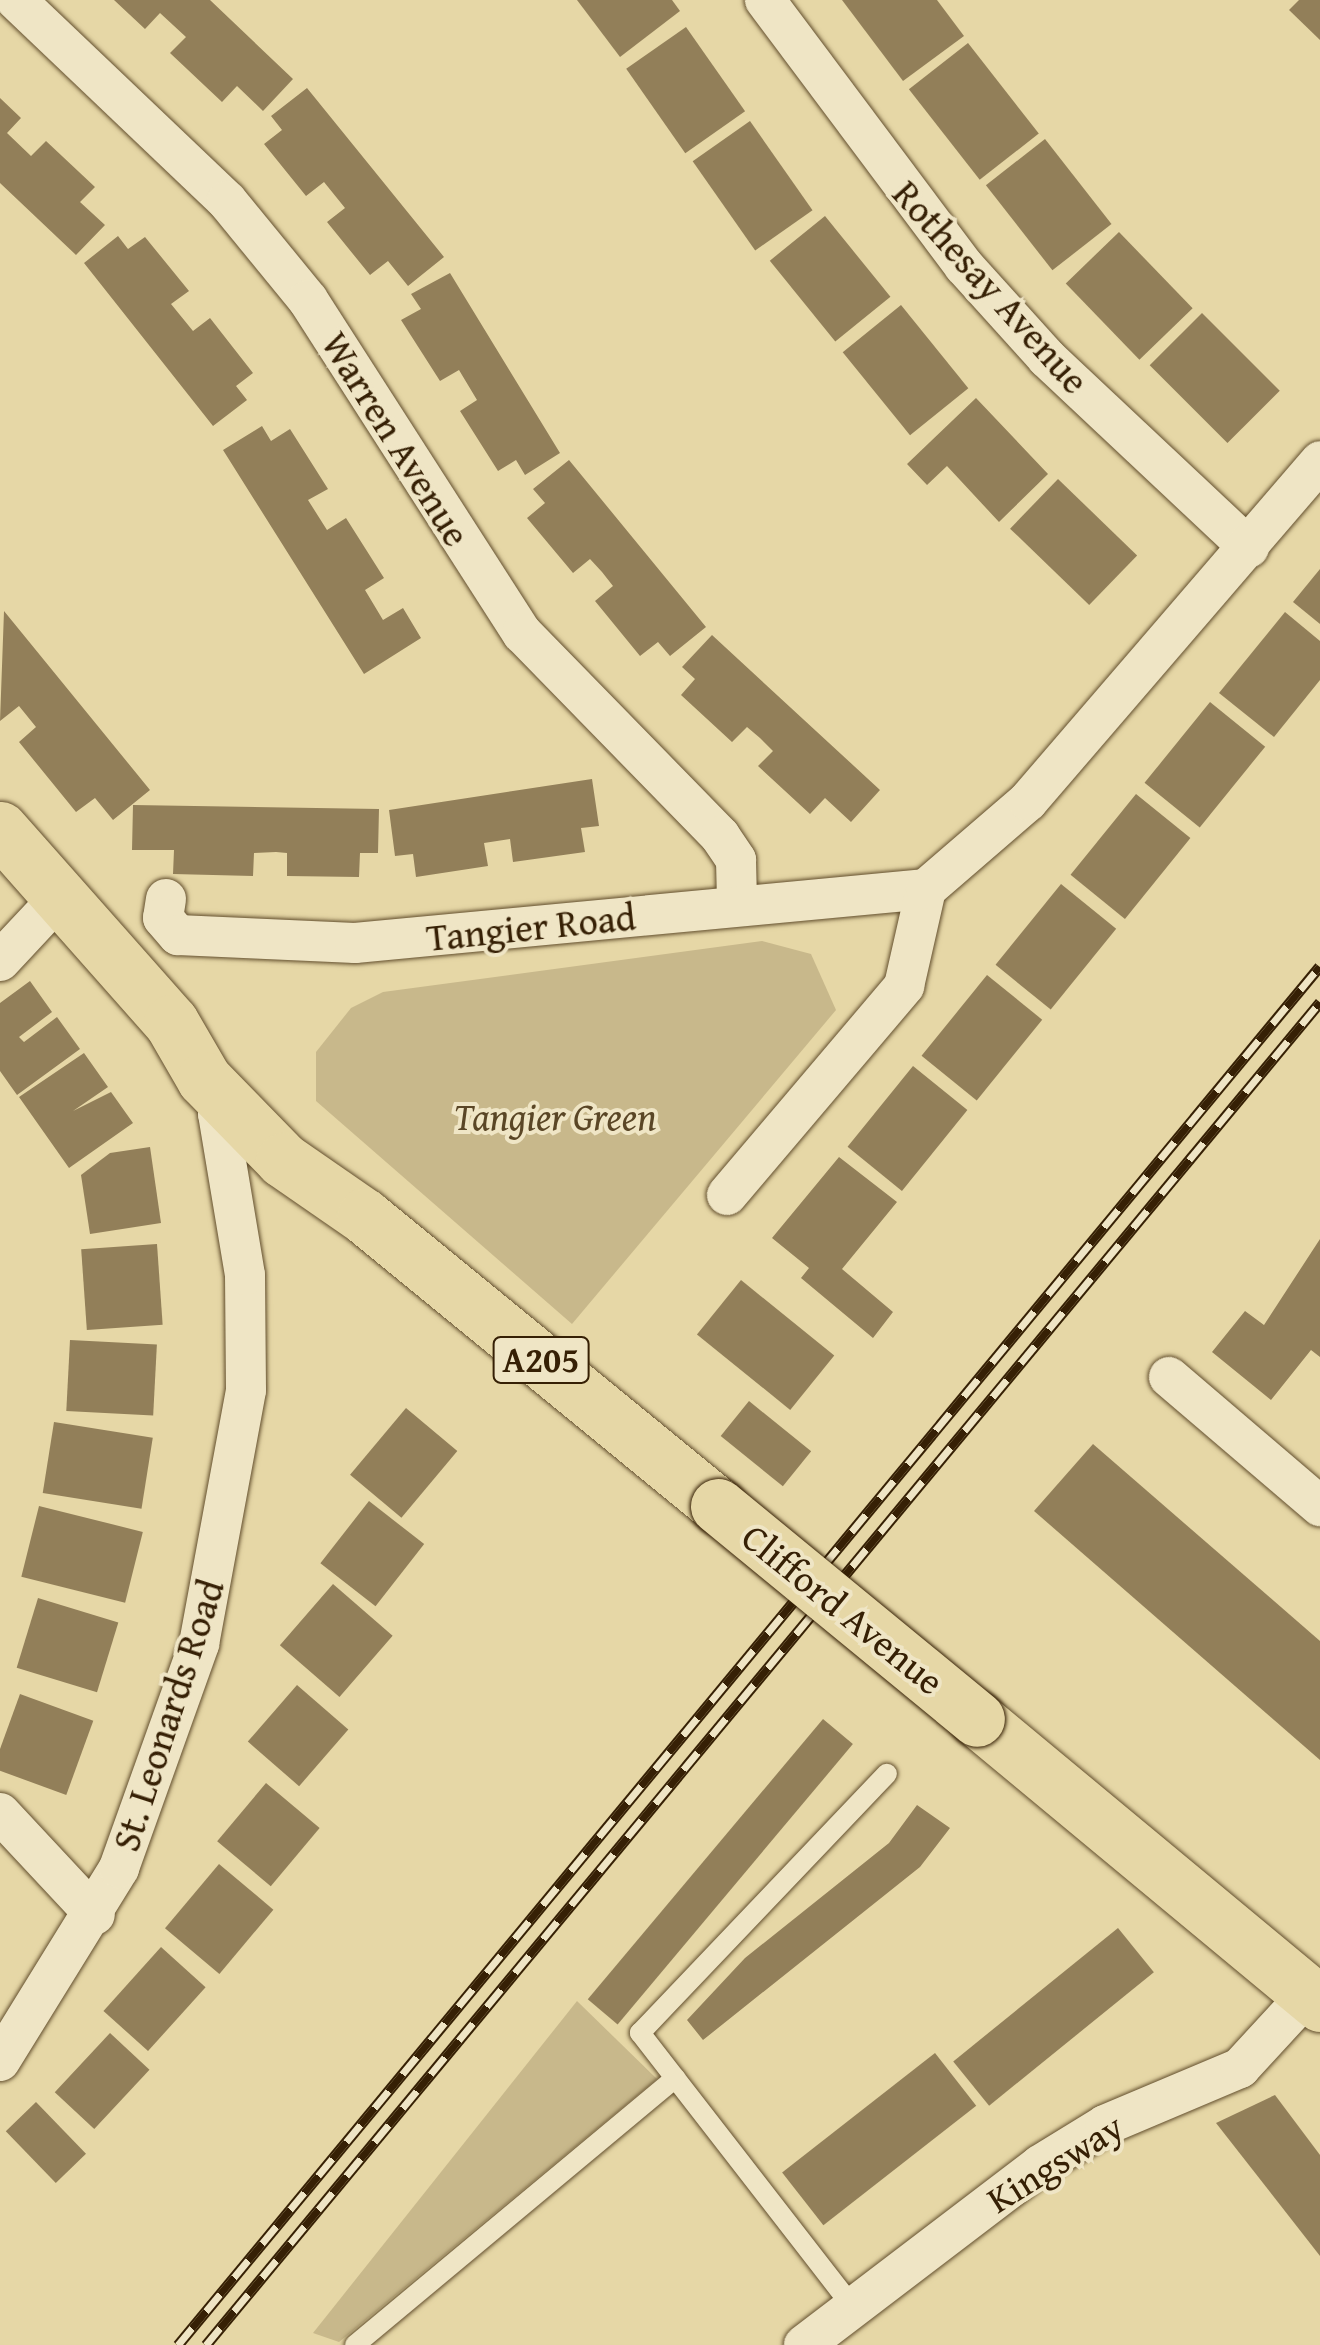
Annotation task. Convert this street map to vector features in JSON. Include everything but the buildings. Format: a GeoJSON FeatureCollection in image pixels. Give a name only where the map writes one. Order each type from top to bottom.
{"type":"FeatureCollection","features":[{"type":"Feature","properties":{"kind":"highway","name":"Clifford Avenue"},"geometry":{"type":"LineString","coordinates":[[0,828],[58,899],[171,1022],[226,1102],[307,1182],[364,1216],[1314,1998]]}},
{"type":"Feature","properties":{"kind":"highway","name":"Clifford Avenue"},"geometry":{"type":"LineString","coordinates":[[171,1022],[226,1058],[308,1137],[364,1216]]}},
{"type":"Feature","properties":{"kind":"street","name":"Warren Avenue"},"geometry":{"type":"LineString","coordinates":[[16,0],[227,201],[308,300],[522,633],[720,836],[736,860],[737,900]]}},
{"type":"Feature","properties":{"kind":"street","name":"Rothesay Avenue"},"geometry":{"type":"LineString","coordinates":[[765,0],[964,266],[1047,358],[1249,548]]}},
{"type":"Feature","properties":{"kind":"street"},"geometry":{"type":"LineString","coordinates":[[727,1195],[904,986],[926,889],[1028,800],[1320,461]]}},
{"type":"Feature","properties":{"kind":"street","name":"Tangier Road"},"geometry":{"type":"LineString","coordinates":[[166,899],[164,918],[178,935],[354,942],[737,900],[926,889]]}},
{"type":"Feature","properties":{"kind":"street"},"geometry":{"type":"LineString","coordinates":[[0,961],[58,899]]}},
{"type":"Feature","properties":{"kind":"street","name":"St. Leonards Road"},"geometry":{"type":"LineString","coordinates":[[0,2061],[95,1915],[199,1644],[246,1390],[244,1275],[222,1160],[218,1114],[226,1102]]}},
{"type":"Feature","properties":{"kind":"street"},"geometry":{"type":"LineString","coordinates":[[1169,1378],[1320,1506]]}},
{"type":"Feature","properties":{"kind":"street"},"geometry":{"type":"LineString","coordinates":[[0,1813],[95,1915]]}},
{"type":"Feature","properties":{"kind":"street","name":"Kingsway"},"geometry":{"type":"LineString","coordinates":[[804,2345],[1040,2166],[1105,2126],[1240,2068],[1314,1998]]}},
{"type":"Feature","properties":{"kind":"lane"},"geometry":{"type":"LineString","coordinates":[[852,2306],[640,2033],[887,1774]]}},
{"type":"Feature","properties":{"kind":"lane"},"geometry":{"type":"LineString","coordinates":[[354,2345],[675,2078]]}},
{"type":"Feature","properties":{"kind":"green space","name":"Tangier Green"},"geometry":{"type":"Polygon","coordinates":[[[762,941],[811,954],[836,1010],[572,1324],[316,1101],[316,1052],[351,1008],[383,992],[762,941]]]}},
{"type":"Feature","properties":{"kind":"green space"},"geometry":{"type":"Polygon","coordinates":[[[577,2001],[657,2079],[339,2342],[313,2333],[577,2001]]]}},
{"type":"Feature","properties":{"kind":"railway"},"geometry":{"type":"LineString","coordinates":[[178,2345],[1320,966]]}},
{"type":"Feature","properties":{"kind":"railway"},"geometry":{"type":"LineString","coordinates":[[206,2345],[1320,1002]]}}]}
